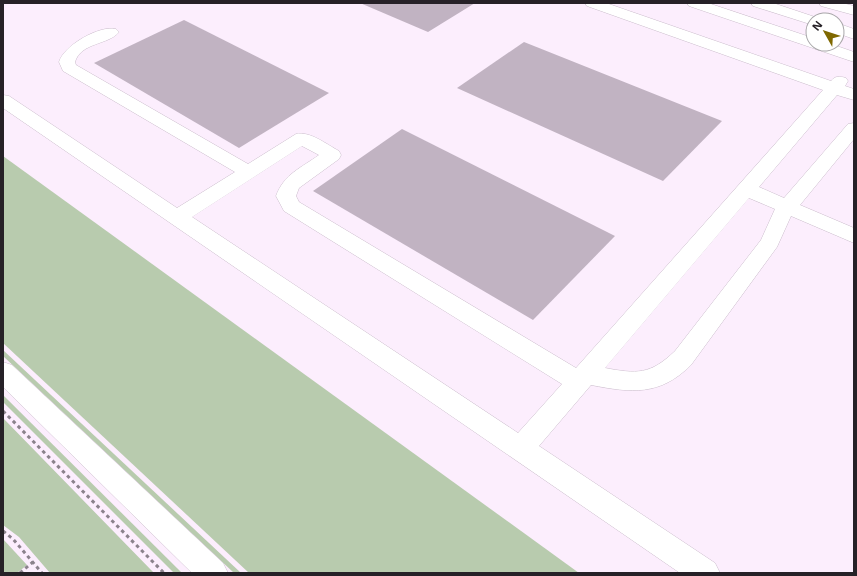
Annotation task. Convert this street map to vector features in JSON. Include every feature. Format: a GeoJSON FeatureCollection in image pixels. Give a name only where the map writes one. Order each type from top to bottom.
{"type":"FeatureCollection","features":[{"type":"Feature","properties":{"kind":"street"},"geometry":{"type":"LineString","coordinates":[[592,3],[846,87]]}},
{"type":"Feature","properties":{"kind":"street"},"geometry":{"type":"LineString","coordinates":[[616,3],[846,87]]}},
{"type":"Feature","properties":{"kind":"street"},"geometry":{"type":"LineString","coordinates":[[694,3],[805,41]]}},
{"type":"Feature","properties":{"kind":"street"},"geometry":{"type":"LineString","coordinates":[[758,3],[805,18]]}},
{"type":"Feature","properties":{"kind":"street"},"geometry":{"type":"LineString","coordinates":[[826,3],[854,12]]}},
{"type":"Feature","properties":{"kind":"street"},"geometry":{"type":"LineString","coordinates":[[111,32],[73,50],[66,62],[69,68],[249,172]]}},
{"type":"Feature","properties":{"kind":"street"},"geometry":{"type":"LineString","coordinates":[[839,52],[854,57]]}},
{"type":"Feature","properties":{"kind":"street"},"geometry":{"type":"LineString","coordinates":[[521,448],[746,189],[846,87]]}},
{"type":"Feature","properties":{"kind":"street"},"geometry":{"type":"LineString","coordinates":[[3,100],[705,573]]}},
{"type":"Feature","properties":{"kind":"street"},"geometry":{"type":"LineString","coordinates":[[177,217],[302,138],[332,155],[290,185],[286,196],[291,206],[582,378],[637,382],[659,378],[669,373],[683,358],[770,242],[781,215],[854,128]]}},
{"type":"Feature","properties":{"kind":"street"},"geometry":{"type":"LineString","coordinates":[[746,189],[854,236]]}},
{"type":"Feature","properties":{"kind":"street"},"geometry":{"type":"LineString","coordinates":[[3,372],[213,573]]}},
{"type":"Feature","properties":{"kind":"path"},"geometry":{"type":"LineString","coordinates":[[3,410],[164,573]]}},
{"type":"Feature","properties":{"kind":"path"},"geometry":{"type":"LineString","coordinates":[[3,531],[13,539],[42,573]]}},
{"type":"Feature","properties":{"kind":"path"},"geometry":{"type":"LineString","coordinates":[[20,573],[33,562]]}},
{"type":"Feature","properties":{"kind":"green space"},"geometry":{"type":"Polygon","coordinates":[[[3,156],[579,573],[249,573],[3,343],[3,156]]]}},
{"type":"Feature","properties":{"kind":"green space"},"geometry":{"type":"Polygon","coordinates":[[[3,350],[241,573],[234,573],[3,356],[3,350]]]}},
{"type":"Feature","properties":{"kind":"green space"},"geometry":{"type":"Polygon","coordinates":[[[3,395],[182,573],[174,573],[3,402],[3,395]]]}},
{"type":"Feature","properties":{"kind":"green space"},"geometry":{"type":"Polygon","coordinates":[[[3,418],[154,573],[50,573],[19,537],[3,525],[3,418]]]}},
{"type":"Feature","properties":{"kind":"green space"},"geometry":{"type":"Polygon","coordinates":[[[3,539],[27,565],[17,573],[3,573],[3,539]]]}},
{"type":"Feature","properties":{"kind":"building"},"geometry":{"type":"Polygon","coordinates":[[[360,3],[475,3],[428,32],[360,3]]]}},
{"type":"Feature","properties":{"kind":"building"},"geometry":{"type":"Polygon","coordinates":[[[184,20],[329,93],[239,148],[94,63],[184,20]]]}},
{"type":"Feature","properties":{"kind":"building"},"geometry":{"type":"Polygon","coordinates":[[[524,42],[722,121],[663,181],[457,88],[524,42]]]}},
{"type":"Feature","properties":{"kind":"building"},"geometry":{"type":"Polygon","coordinates":[[[402,129],[615,236],[533,320],[313,191],[402,129]]]}}]}
